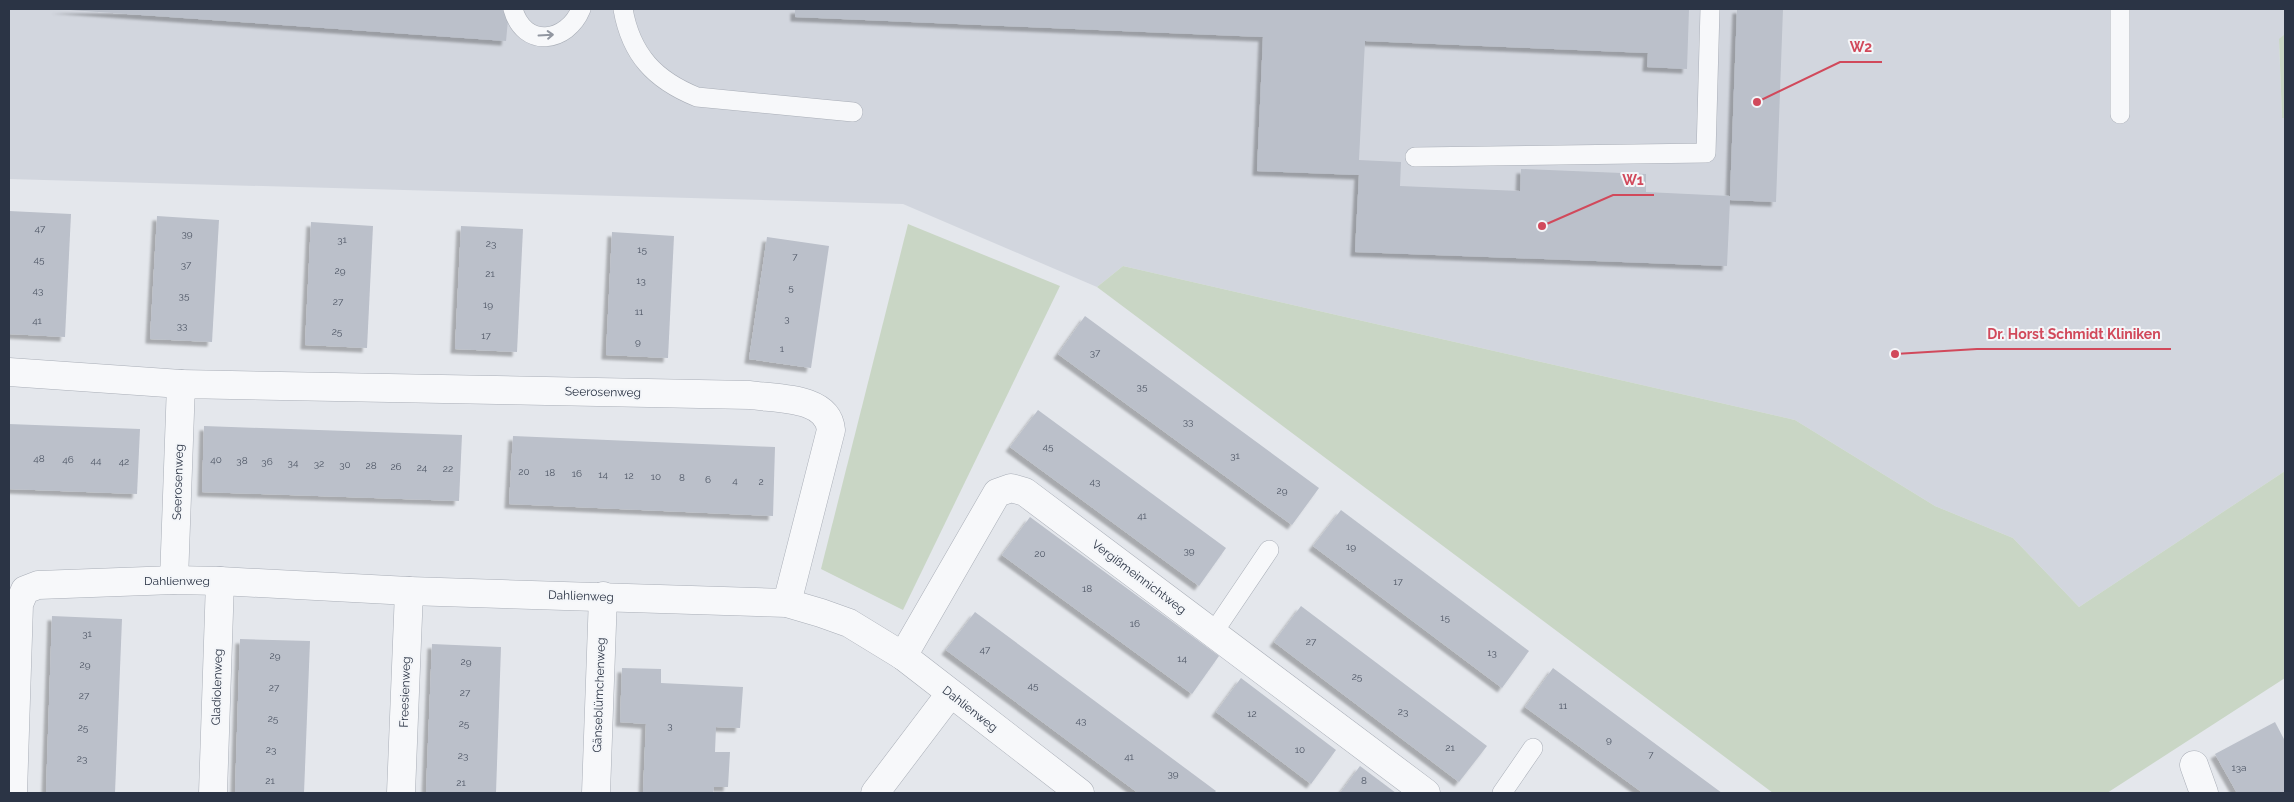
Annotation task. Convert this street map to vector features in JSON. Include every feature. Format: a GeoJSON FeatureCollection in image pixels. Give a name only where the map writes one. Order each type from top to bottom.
{"type":"FeatureCollection","features":[{"type":"Feature","properties":{"kind":"street","name":"Seerosenweg"},"geometry":{"type":"LineString","coordinates":[[9,372],[181,384],[750,395],[801,402],[817,407],[830,421],[831,430],[787,603]]}},
{"type":"Feature","properties":{"kind":"street","name":"Seerosenweg"},"geometry":{"type":"LineString","coordinates":[[174,580],[181,384]]}},
{"type":"Feature","properties":{"kind":"street","name":"Vergißmeinnichtweg"},"geometry":{"type":"LineString","coordinates":[[903,656],[997,493],[1011,488],[1025,492],[1426,793]]}},
{"type":"Feature","properties":{"kind":"street","name":"Dahlienweg"},"geometry":{"type":"LineString","coordinates":[[13,793],[19,604],[25,590],[38,585],[174,580],[409,591],[787,603],[821,612],[849,623],[903,656],[1080,793]]}},
{"type":"Feature","properties":{"kind":"street","name":"Gladiolenweg"},"geometry":{"type":"LineString","coordinates":[[213,793],[220,581]]}},
{"type":"Feature","properties":{"kind":"street","name":"Freesienweg"},"geometry":{"type":"LineString","coordinates":[[401,793],[409,591]]}},
{"type":"Feature","properties":{"kind":"street","name":"Gänseblümchenweg"},"geometry":{"type":"LineString","coordinates":[[596,793],[602,596]]}},
{"type":"Feature","properties":{"kind":"street"},"geometry":{"type":"LineString","coordinates":[[875,793],[950,694]]}},
{"type":"Feature","properties":{"kind":"street"},"geometry":{"type":"LineString","coordinates":[[2194,765],[2204,793]]}},
{"type":"Feature","properties":{"kind":"lane"},"geometry":{"type":"LineString","coordinates":[[513,9],[519,24],[526,32],[546,37],[558,34],[567,28],[576,20],[581,9]]}},
{"type":"Feature","properties":{"kind":"lane"},"geometry":{"type":"LineString","coordinates":[[623,9],[636,47],[649,67],[674,87],[698,97],[853,112]]}},
{"type":"Feature","properties":{"kind":"lane"},"geometry":{"type":"LineString","coordinates":[[1415,157],[1706,153],[1710,9]]}},
{"type":"Feature","properties":{"kind":"lane"},"geometry":{"type":"LineString","coordinates":[[2120,9],[2120,114]]}},
{"type":"Feature","properties":{"kind":"lane"},"geometry":{"type":"LineString","coordinates":[[1213,633],[1269,550]]}},
{"type":"Feature","properties":{"kind":"lane"},"geometry":{"type":"LineString","coordinates":[[1502,793],[1533,748]]}},
{"type":"Feature","properties":{"kind":"shaded area"},"geometry":{"type":"Polygon","coordinates":[[[9,9],[2285,9],[2285,34],[2279,40],[2282,118],[2285,118],[2285,471],[2079,607],[2013,538],[1935,506],[1795,420],[1123,266],[1097,287],[903,204],[9,179],[9,9]]]}},
{"type":"Feature","properties":{"kind":"green space"},"geometry":{"type":"Polygon","coordinates":[[[2285,34],[2285,118],[2282,118],[2279,39],[2285,34]]]}},
{"type":"Feature","properties":{"kind":"green space"},"geometry":{"type":"Polygon","coordinates":[[[908,224],[1060,286],[903,610],[821,569],[908,224]]]}},
{"type":"Feature","properties":{"kind":"green space"},"geometry":{"type":"Polygon","coordinates":[[[1123,266],[1795,420],[1935,506],[2013,538],[2079,607],[2285,471],[2285,678],[2107,793],[1773,793],[1097,287],[1123,266]]]}},
{"type":"Feature","properties":{"kind":"building"},"geometry":{"type":"Polygon","coordinates":[[[56,9],[509,9],[506,41],[56,9]]]}},
{"type":"Feature","properties":{"kind":"building"},"geometry":{"type":"Polygon","coordinates":[[[795,9],[1689,9],[1687,69],[1647,67],[1648,53],[1365,41],[1359,160],[1401,162],[1400,186],[1520,191],[1521,169],[1646,174],[1646,192],[1730,196],[1737,9],[1783,9],[1776,202],[1730,200],[1727,266],[1355,252],[1359,175],[1257,171],[1263,37],[795,17],[795,9]]]}},
{"type":"Feature","properties":{"kind":"building"},"geometry":{"type":"Polygon","coordinates":[[[9,211],[71,214],[65,337],[9,334],[9,211]]]}},
{"type":"Feature","properties":{"kind":"building"},"geometry":{"type":"Polygon","coordinates":[[[157,216],[219,220],[212,342],[150,339],[157,216]]]}},
{"type":"Feature","properties":{"kind":"building"},"geometry":{"type":"Polygon","coordinates":[[[311,222],[373,226],[367,348],[305,345],[311,222]]]}},
{"type":"Feature","properties":{"kind":"building"},"geometry":{"type":"Polygon","coordinates":[[[461,226],[523,229],[517,352],[455,349],[461,226]]]}},
{"type":"Feature","properties":{"kind":"building"},"geometry":{"type":"Polygon","coordinates":[[[612,232],[674,236],[668,358],[606,355],[612,232]]]}},
{"type":"Feature","properties":{"kind":"building"},"geometry":{"type":"Polygon","coordinates":[[[767,237],[829,246],[811,368],[749,359],[767,237]]]}},
{"type":"Feature","properties":{"kind":"building"},"geometry":{"type":"Polygon","coordinates":[[[1085,316],[1319,488],[1292,525],[1058,354],[1085,316]]]}},
{"type":"Feature","properties":{"kind":"building"},"geometry":{"type":"Polygon","coordinates":[[[1038,410],[1226,548],[1199,586],[1010,447],[1038,410]]]}},
{"type":"Feature","properties":{"kind":"building"},"geometry":{"type":"Polygon","coordinates":[[[9,424],[140,429],[137,494],[9,489],[9,424]]]}},
{"type":"Feature","properties":{"kind":"building"},"geometry":{"type":"Polygon","coordinates":[[[204,426],[462,435],[459,501],[202,492],[204,426]]]}},
{"type":"Feature","properties":{"kind":"building"},"geometry":{"type":"Polygon","coordinates":[[[513,436],[775,447],[773,516],[509,504],[513,436]]]}},
{"type":"Feature","properties":{"kind":"building"},"geometry":{"type":"Polygon","coordinates":[[[1341,510],[1529,651],[1502,688],[1313,546],[1341,510]]]}},
{"type":"Feature","properties":{"kind":"building"},"geometry":{"type":"Polygon","coordinates":[[[1030,517],[1219,656],[1192,694],[1002,555],[1030,517]]]}},
{"type":"Feature","properties":{"kind":"building"},"geometry":{"type":"Polygon","coordinates":[[[1301,606],[1487,746],[1459,782],[1274,642],[1301,606]]]}},
{"type":"Feature","properties":{"kind":"building"},"geometry":{"type":"Polygon","coordinates":[[[975,612],[1216,791],[1214,793],[1138,793],[946,650],[975,612]]]}},
{"type":"Feature","properties":{"kind":"building"},"geometry":{"type":"Polygon","coordinates":[[[52,616],[122,619],[115,793],[46,793],[52,616]]]}},
{"type":"Feature","properties":{"kind":"building"},"geometry":{"type":"Polygon","coordinates":[[[240,639],[310,641],[304,793],[235,793],[240,639]]]}},
{"type":"Feature","properties":{"kind":"building"},"geometry":{"type":"Polygon","coordinates":[[[432,644],[501,647],[496,793],[426,793],[432,644]]]}},
{"type":"Feature","properties":{"kind":"building"},"geometry":{"type":"Polygon","coordinates":[[[622,668],[661,669],[661,683],[743,687],[740,728],[716,727],[715,752],[730,752],[728,787],[714,787],[713,793],[643,793],[646,724],[620,722],[622,668]]]}},
{"type":"Feature","properties":{"kind":"building"},"geometry":{"type":"Polygon","coordinates":[[[1553,668],[1722,793],[1643,793],[1525,707],[1553,668]]]}},
{"type":"Feature","properties":{"kind":"building"},"geometry":{"type":"Polygon","coordinates":[[[1241,678],[1336,750],[1311,784],[1216,712],[1241,678]]]}},
{"type":"Feature","properties":{"kind":"building"},"geometry":{"type":"Polygon","coordinates":[[[2275,722],[2285,741],[2285,793],[2237,793],[2215,754],[2275,722]]]}},
{"type":"Feature","properties":{"kind":"building"},"geometry":{"type":"Polygon","coordinates":[[[1360,766],[1396,793],[1340,793],[1360,766]]]}},
{"type":"Feature","properties":{"kind":"place","name":"W2"},"geometry":{"type":"Point","coordinates":[1757,102]}},
{"type":"Feature","properties":{"kind":"place","name":"W1"},"geometry":{"type":"Point","coordinates":[1542,226]}},
{"type":"Feature","properties":{"kind":"place","name":"Dr. Horst Schmidt Kliniken"},"geometry":{"type":"Point","coordinates":[1895,354]}}]}
